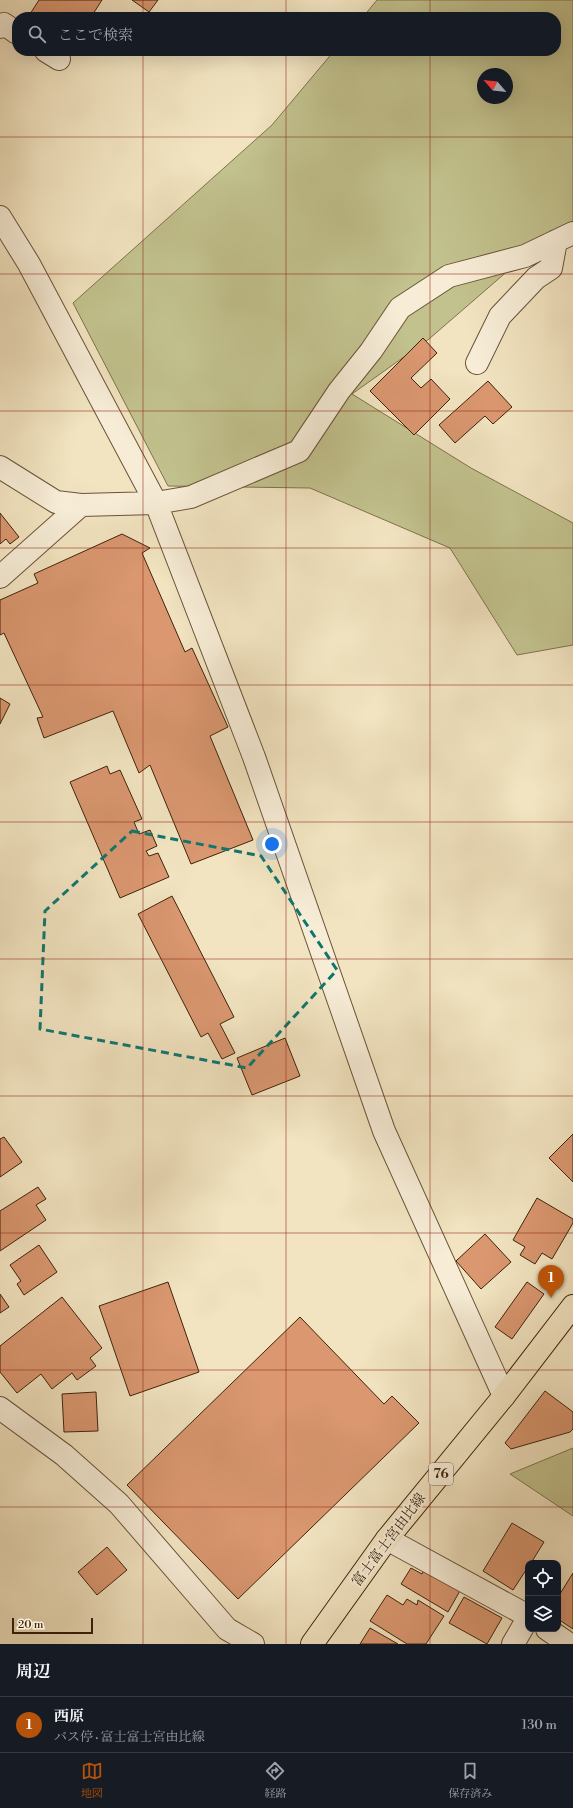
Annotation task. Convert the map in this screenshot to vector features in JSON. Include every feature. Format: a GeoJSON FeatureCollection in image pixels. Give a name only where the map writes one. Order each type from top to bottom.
{"type":"FeatureCollection","features":[{"type":"Feature","properties":{"kind":"main road","name":"富士富士宮由比線"},"geometry":{"type":"LineString","coordinates":[[312,1644],[387,1539],[504,1396],[573,1306]]}},
{"type":"Feature","properties":{"kind":"street"},"geometry":{"type":"LineString","coordinates":[[0,27],[4,24],[12,30]]}},
{"type":"Feature","properties":{"kind":"street"},"geometry":{"type":"LineString","coordinates":[[0,217],[29,264],[156,503],[254,757],[384,1130],[504,1396]]}},
{"type":"Feature","properties":{"kind":"street"},"geometry":{"type":"LineString","coordinates":[[0,467],[56,502],[81,505],[156,503],[190,497],[299,451],[339,391],[371,351],[400,308],[449,276],[525,256],[565,237]]}},
{"type":"Feature","properties":{"kind":"street"},"geometry":{"type":"LineString","coordinates":[[478,363],[500,316],[536,278],[551,268],[565,237]]}},
{"type":"Feature","properties":{"kind":"street"},"geometry":{"type":"LineString","coordinates":[[0,577],[81,505]]}},
{"type":"Feature","properties":{"kind":"street"},"geometry":{"type":"LineString","coordinates":[[0,1408],[64,1455],[119,1504],[227,1629],[253,1644]]}},
{"type":"Feature","properties":{"kind":"street"},"geometry":{"type":"LineString","coordinates":[[387,1539],[525,1615]]}},
{"type":"Feature","properties":{"kind":"street"},"geometry":{"type":"LineString","coordinates":[[513,1644],[525,1622]]}},
{"type":"Feature","properties":{"kind":"street"},"geometry":{"type":"LineString","coordinates":[[551,1632],[569,1644]]}},
{"type":"Feature","properties":{"kind":"highlighted area"},"geometry":{"type":"Polygon","coordinates":[[[132,831],[261,856],[337,970],[247,1068],[40,1029],[45,911],[132,831]]]}},
{"type":"Feature","properties":{"kind":"green space"},"geometry":{"type":"Polygon","coordinates":[[[377,0],[573,0],[573,236],[525,256],[429,339],[352,394],[471,468],[573,523],[573,645],[517,655],[450,548],[310,488],[168,486],[73,303],[272,125],[330,56],[561,56],[561,12],[367,12],[377,0]]]}},
{"type":"Feature","properties":{"kind":"green space"},"geometry":{"type":"Polygon","coordinates":[[[573,1448],[573,1516],[510,1474],[573,1448]]]}},
{"type":"Feature","properties":{"kind":"building"},"geometry":{"type":"Polygon","coordinates":[[[39,0],[102,0],[94,12],[31,12],[39,0]]]}},
{"type":"Feature","properties":{"kind":"building"},"geometry":{"type":"Polygon","coordinates":[[[132,0],[158,0],[149,12],[132,0]]]}},
{"type":"Feature","properties":{"kind":"building"},"geometry":{"type":"Polygon","coordinates":[[[423,338],[437,353],[411,378],[421,388],[431,379],[450,399],[414,435],[370,391],[423,338]]]}},
{"type":"Feature","properties":{"kind":"building"},"geometry":{"type":"Polygon","coordinates":[[[488,381],[512,407],[493,424],[485,416],[455,443],[439,425],[488,381]]]}},
{"type":"Feature","properties":{"kind":"building"},"geometry":{"type":"Polygon","coordinates":[[[0,513],[19,537],[10,544],[6,539],[0,544],[0,513]]]}},
{"type":"Feature","properties":{"kind":"building"},"geometry":{"type":"Polygon","coordinates":[[[122,534],[150,548],[142,553],[185,652],[192,648],[228,727],[210,736],[253,840],[191,864],[150,765],[139,773],[113,711],[44,738],[37,718],[43,717],[4,633],[0,635],[0,600],[38,583],[34,574],[122,534]]]}},
{"type":"Feature","properties":{"kind":"building"},"geometry":{"type":"Polygon","coordinates":[[[0,698],[10,704],[0,724],[0,698]]]}},
{"type":"Feature","properties":{"kind":"building"},"geometry":{"type":"Polygon","coordinates":[[[107,766],[110,774],[120,770],[142,819],[134,822],[139,834],[150,830],[157,846],[146,851],[149,856],[158,853],[169,877],[120,898],[70,782],[107,766]]]}},
{"type":"Feature","properties":{"kind":"building"},"geometry":{"type":"Polygon","coordinates":[[[172,896],[234,1017],[220,1024],[235,1053],[222,1059],[208,1033],[201,1037],[138,914],[172,896]]]}},
{"type":"Feature","properties":{"kind":"building"},"geometry":{"type":"Polygon","coordinates":[[[285,1038],[300,1076],[252,1095],[237,1058],[285,1038]]]}},
{"type":"Feature","properties":{"kind":"building"},"geometry":{"type":"Polygon","coordinates":[[[573,1134],[573,1182],[549,1158],[573,1134]]]}},
{"type":"Feature","properties":{"kind":"building"},"geometry":{"type":"Polygon","coordinates":[[[4,1137],[22,1162],[0,1177],[0,1139],[4,1137]]]}},
{"type":"Feature","properties":{"kind":"building"},"geometry":{"type":"Polygon","coordinates":[[[38,1187],[46,1199],[36,1205],[46,1220],[0,1251],[0,1211],[38,1187]]]}},
{"type":"Feature","properties":{"kind":"building"},"geometry":{"type":"Polygon","coordinates":[[[537,1198],[573,1219],[573,1223],[552,1259],[542,1253],[535,1264],[520,1255],[525,1247],[513,1240],[537,1198]]]}},
{"type":"Feature","properties":{"kind":"building"},"geometry":{"type":"Polygon","coordinates":[[[485,1234],[511,1262],[481,1289],[456,1261],[485,1234]]]}},
{"type":"Feature","properties":{"kind":"building"},"geometry":{"type":"Polygon","coordinates":[[[39,1245],[57,1272],[24,1295],[17,1284],[21,1281],[10,1265],[39,1245]]]}},
{"type":"Feature","properties":{"kind":"building"},"geometry":{"type":"Polygon","coordinates":[[[168,1282],[199,1372],[130,1396],[99,1306],[168,1282]]]}},
{"type":"Feature","properties":{"kind":"building"},"geometry":{"type":"Polygon","coordinates":[[[527,1282],[544,1294],[512,1339],[495,1327],[527,1282]]]}},
{"type":"Feature","properties":{"kind":"building"},"geometry":{"type":"Polygon","coordinates":[[[0,1294],[9,1307],[0,1313],[0,1294]]]}},
{"type":"Feature","properties":{"kind":"building"},"geometry":{"type":"Polygon","coordinates":[[[62,1297],[102,1348],[90,1358],[96,1366],[77,1380],[72,1373],[52,1389],[41,1374],[17,1393],[0,1372],[0,1346],[62,1297]]]}},
{"type":"Feature","properties":{"kind":"building"},"geometry":{"type":"Polygon","coordinates":[[[300,1317],[384,1404],[392,1396],[419,1423],[238,1599],[127,1485],[300,1317]]]}},
{"type":"Feature","properties":{"kind":"building"},"geometry":{"type":"Polygon","coordinates":[[[545,1391],[573,1412],[573,1429],[570,1432],[511,1449],[505,1443],[545,1391]]]}},
{"type":"Feature","properties":{"kind":"building"},"geometry":{"type":"Polygon","coordinates":[[[96,1392],[98,1431],[64,1432],[62,1394],[96,1392]]]}},
{"type":"Feature","properties":{"kind":"building"},"geometry":{"type":"Polygon","coordinates":[[[512,1523],[544,1542],[533,1560],[525,1560],[525,1572],[513,1590],[483,1571],[512,1523]]]}},
{"type":"Feature","properties":{"kind":"building"},"geometry":{"type":"Polygon","coordinates":[[[107,1547],[127,1570],[97,1595],[78,1572],[107,1547]]]}},
{"type":"Feature","properties":{"kind":"building"},"geometry":{"type":"Polygon","coordinates":[[[411,1568],[422,1574],[425,1568],[461,1589],[448,1612],[401,1584],[411,1568]]]}},
{"type":"Feature","properties":{"kind":"building"},"geometry":{"type":"Polygon","coordinates":[[[573,1573],[573,1629],[561,1621],[561,1592],[573,1573]]]}},
{"type":"Feature","properties":{"kind":"building"},"geometry":{"type":"Polygon","coordinates":[[[387,1595],[403,1605],[407,1599],[417,1605],[418,1600],[444,1616],[426,1644],[407,1644],[370,1621],[387,1595]]]}},
{"type":"Feature","properties":{"kind":"building"},"geometry":{"type":"Polygon","coordinates":[[[464,1597],[502,1618],[487,1644],[449,1623],[464,1597]]]}},
{"type":"Feature","properties":{"kind":"building"},"geometry":{"type":"Polygon","coordinates":[[[370,1628],[398,1644],[360,1644],[370,1628]]]}},
{"type":"Feature","properties":{"kind":"place","name":"西原"},"geometry":{"type":"Point","coordinates":[551,1298]}}]}
